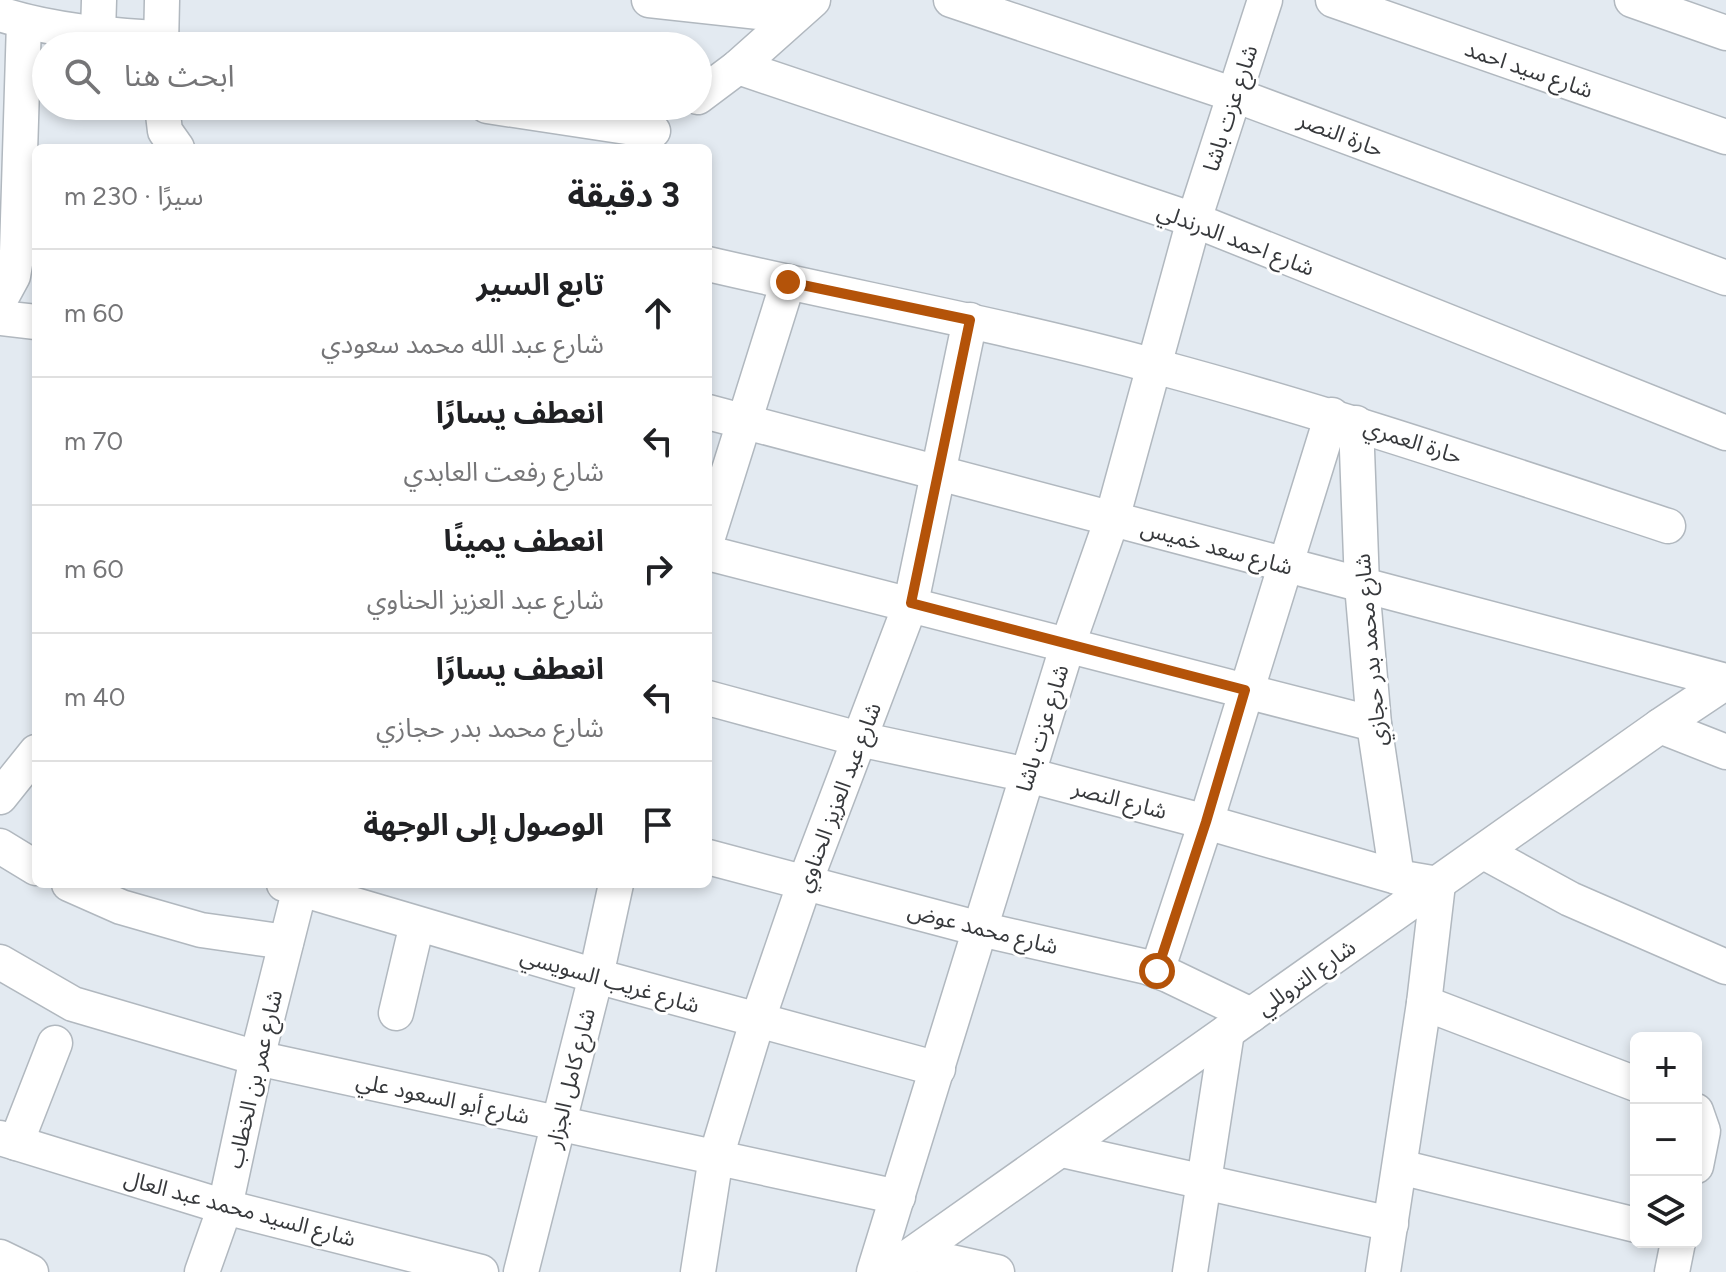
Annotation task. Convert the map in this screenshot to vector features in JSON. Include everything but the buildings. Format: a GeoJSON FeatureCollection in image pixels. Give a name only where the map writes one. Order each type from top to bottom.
{"type":"FeatureCollection","features":[{"type":"Feature","properties":{"kind":"street"},"geometry":{"type":"LineString","coordinates":[[98,32],[99,0]]}},
{"type":"Feature","properties":{"kind":"street"},"geometry":{"type":"LineString","coordinates":[[161,32],[162,0]]}},
{"type":"Feature","properties":{"kind":"street"},"geometry":{"type":"LineString","coordinates":[[649,0],[804,8]]}},
{"type":"Feature","properties":{"kind":"street","name":"حارة النصر"},"geometry":{"type":"LineString","coordinates":[[951,0],[1235,95],[1726,278]]}},
{"type":"Feature","properties":{"kind":"street","name":"شارع عزت باشا"},"geometry":{"type":"LineString","coordinates":[[874,1272],[1068,644],[1112,519],[1194,220],[1265,0]]}},
{"type":"Feature","properties":{"kind":"street","name":"شارع سيد احمد"},"geometry":{"type":"LineString","coordinates":[[1333,0],[1726,137]]}},
{"type":"Feature","properties":{"kind":"street"},"geometry":{"type":"LineString","coordinates":[[1632,0],[1726,33]]}},
{"type":"Feature","properties":{"kind":"street"},"geometry":{"type":"LineString","coordinates":[[712,86],[804,8]]}},
{"type":"Feature","properties":{"kind":"street"},"geometry":{"type":"LineString","coordinates":[[0,300],[13,276],[17,252],[10,181],[12,18],[87,32]]}},
{"type":"Feature","properties":{"kind":"street","name":"شارع احمد الدرندلي"},"geometry":{"type":"LineString","coordinates":[[738,67],[1194,220],[1726,433]]}},
{"type":"Feature","properties":{"kind":"street"},"geometry":{"type":"LineString","coordinates":[[164,120],[165,131],[174,144]]}},
{"type":"Feature","properties":{"kind":"street"},"geometry":{"type":"LineString","coordinates":[[551,120],[643,140],[668,120]]}},
{"type":"Feature","properties":{"kind":"street"},"geometry":{"type":"LineString","coordinates":[[712,265],[970,320],[1155,366]]}},
{"type":"Feature","properties":{"kind":"street"},"geometry":{"type":"LineString","coordinates":[[712,525],[788,282]]}},
{"type":"Feature","properties":{"kind":"street"},"geometry":{"type":"LineString","coordinates":[[0,318],[32,322]]}},
{"type":"Feature","properties":{"kind":"street","name":"شارع عبد العزيز الحناوي"},"geometry":{"type":"LineString","coordinates":[[698,1272],[716,1157],[757,1022],[805,882],[911,603],[970,320]]}},
{"type":"Feature","properties":{"kind":"street","name":"حارة العمري"},"geometry":{"type":"LineString","coordinates":[[1155,366],[1344,419],[1668,526]]}},
{"type":"Feature","properties":{"kind":"street","name":"شارع سعد خميس"},"geometry":{"type":"LineString","coordinates":[[712,413],[1726,682]]}},
{"type":"Feature","properties":{"kind":"street"},"geometry":{"type":"LineString","coordinates":[[1157,971],[1286,565],[1344,419]]}},
{"type":"Feature","properties":{"kind":"street","name":"شارع محمد بدر حجازي"},"geometry":{"type":"LineString","coordinates":[[1344,419],[1374,724],[1397,877]]}},
{"type":"Feature","properties":{"kind":"street"},"geometry":{"type":"LineString","coordinates":[[712,554],[1374,724]]}},
{"type":"Feature","properties":{"kind":"street","name":"شارع التروللي"},"geometry":{"type":"LineString","coordinates":[[901,1263],[1726,682]]}},
{"type":"Feature","properties":{"kind":"street","name":"شارع النصر"},"geometry":{"type":"LineString","coordinates":[[712,699],[859,739],[1028,775],[1397,877],[1438,884]]}},
{"type":"Feature","properties":{"kind":"street"},"geometry":{"type":"LineString","coordinates":[[1660,726],[1726,752]]}},
{"type":"Feature","properties":{"kind":"street"},"geometry":{"type":"LineString","coordinates":[[0,797],[32,760]]}},
{"type":"Feature","properties":{"kind":"street"},"geometry":{"type":"LineString","coordinates":[[0,846],[32,866]]}},
{"type":"Feature","properties":{"kind":"street"},"geometry":{"type":"LineString","coordinates":[[1484,852],[1570,899],[1726,967]]}},
{"type":"Feature","properties":{"kind":"street","name":"شارع محمد عوض"},"geometry":{"type":"LineString","coordinates":[[712,858],[980,929],[1157,971],[1239,1024]]}},
{"type":"Feature","properties":{"kind":"street"},"geometry":{"type":"LineString","coordinates":[[1383,1272],[1424,1003],[1438,884]]}},
{"type":"Feature","properties":{"kind":"street"},"geometry":{"type":"LineString","coordinates":[[78,888],[121,907],[201,930],[286,942]]}},
{"type":"Feature","properties":{"kind":"street","name":"شارع عمر بن الخطاب"},"geometry":{"type":"LineString","coordinates":[[202,1272],[225,1207],[286,942],[295,888]]}},
{"type":"Feature","properties":{"kind":"street","name":"شارع غريب السويسي"},"geometry":{"type":"LineString","coordinates":[[301,888],[757,1022],[938,1069]]}},
{"type":"Feature","properties":{"kind":"street","name":"شارع كامل الجزار"},"geometry":{"type":"LineString","coordinates":[[521,1272],[615,888]]}},
{"type":"Feature","properties":{"kind":"street"},"geometry":{"type":"LineString","coordinates":[[396,1013],[417,924]]}},
{"type":"Feature","properties":{"kind":"street","name":"شارع أبو السعود علي"},"geometry":{"type":"LineString","coordinates":[[0,962],[73,1004],[257,1058],[898,1197]]}},
{"type":"Feature","properties":{"kind":"street"},"geometry":{"type":"LineString","coordinates":[[1424,1003],[1630,1082]]}},
{"type":"Feature","properties":{"kind":"street"},"geometry":{"type":"LineString","coordinates":[[1190,1272],[1203,1181],[1239,1024]]}},
{"type":"Feature","properties":{"kind":"street"},"geometry":{"type":"LineString","coordinates":[[8,1141],[55,1043]]}},
{"type":"Feature","properties":{"kind":"street","name":"شارع السيد محمد عبد العال"},"geometry":{"type":"LineString","coordinates":[[8,1141],[225,1207],[481,1272]]}},
{"type":"Feature","properties":{"kind":"street"},"geometry":{"type":"LineString","coordinates":[[1062,1150],[1391,1224]]}},
{"type":"Feature","properties":{"kind":"street"},"geometry":{"type":"LineString","coordinates":[[1400,1167],[1630,1224]]}},
{"type":"Feature","properties":{"kind":"street"},"geometry":{"type":"LineString","coordinates":[[1672,1272],[1677,1248]]}},
{"type":"Feature","properties":{"kind":"street"},"geometry":{"type":"LineString","coordinates":[[0,1257],[31,1272]]}},
{"type":"Feature","properties":{"kind":"street"},"geometry":{"type":"LineString","coordinates":[[901,1263],[997,1272]]}},
{"type":"Feature","properties":{"kind":"route"},"geometry":{"type":"LineString","coordinates":[[788,282],[970,320],[911,603],[1245,690],[1157,971]]}}]}
